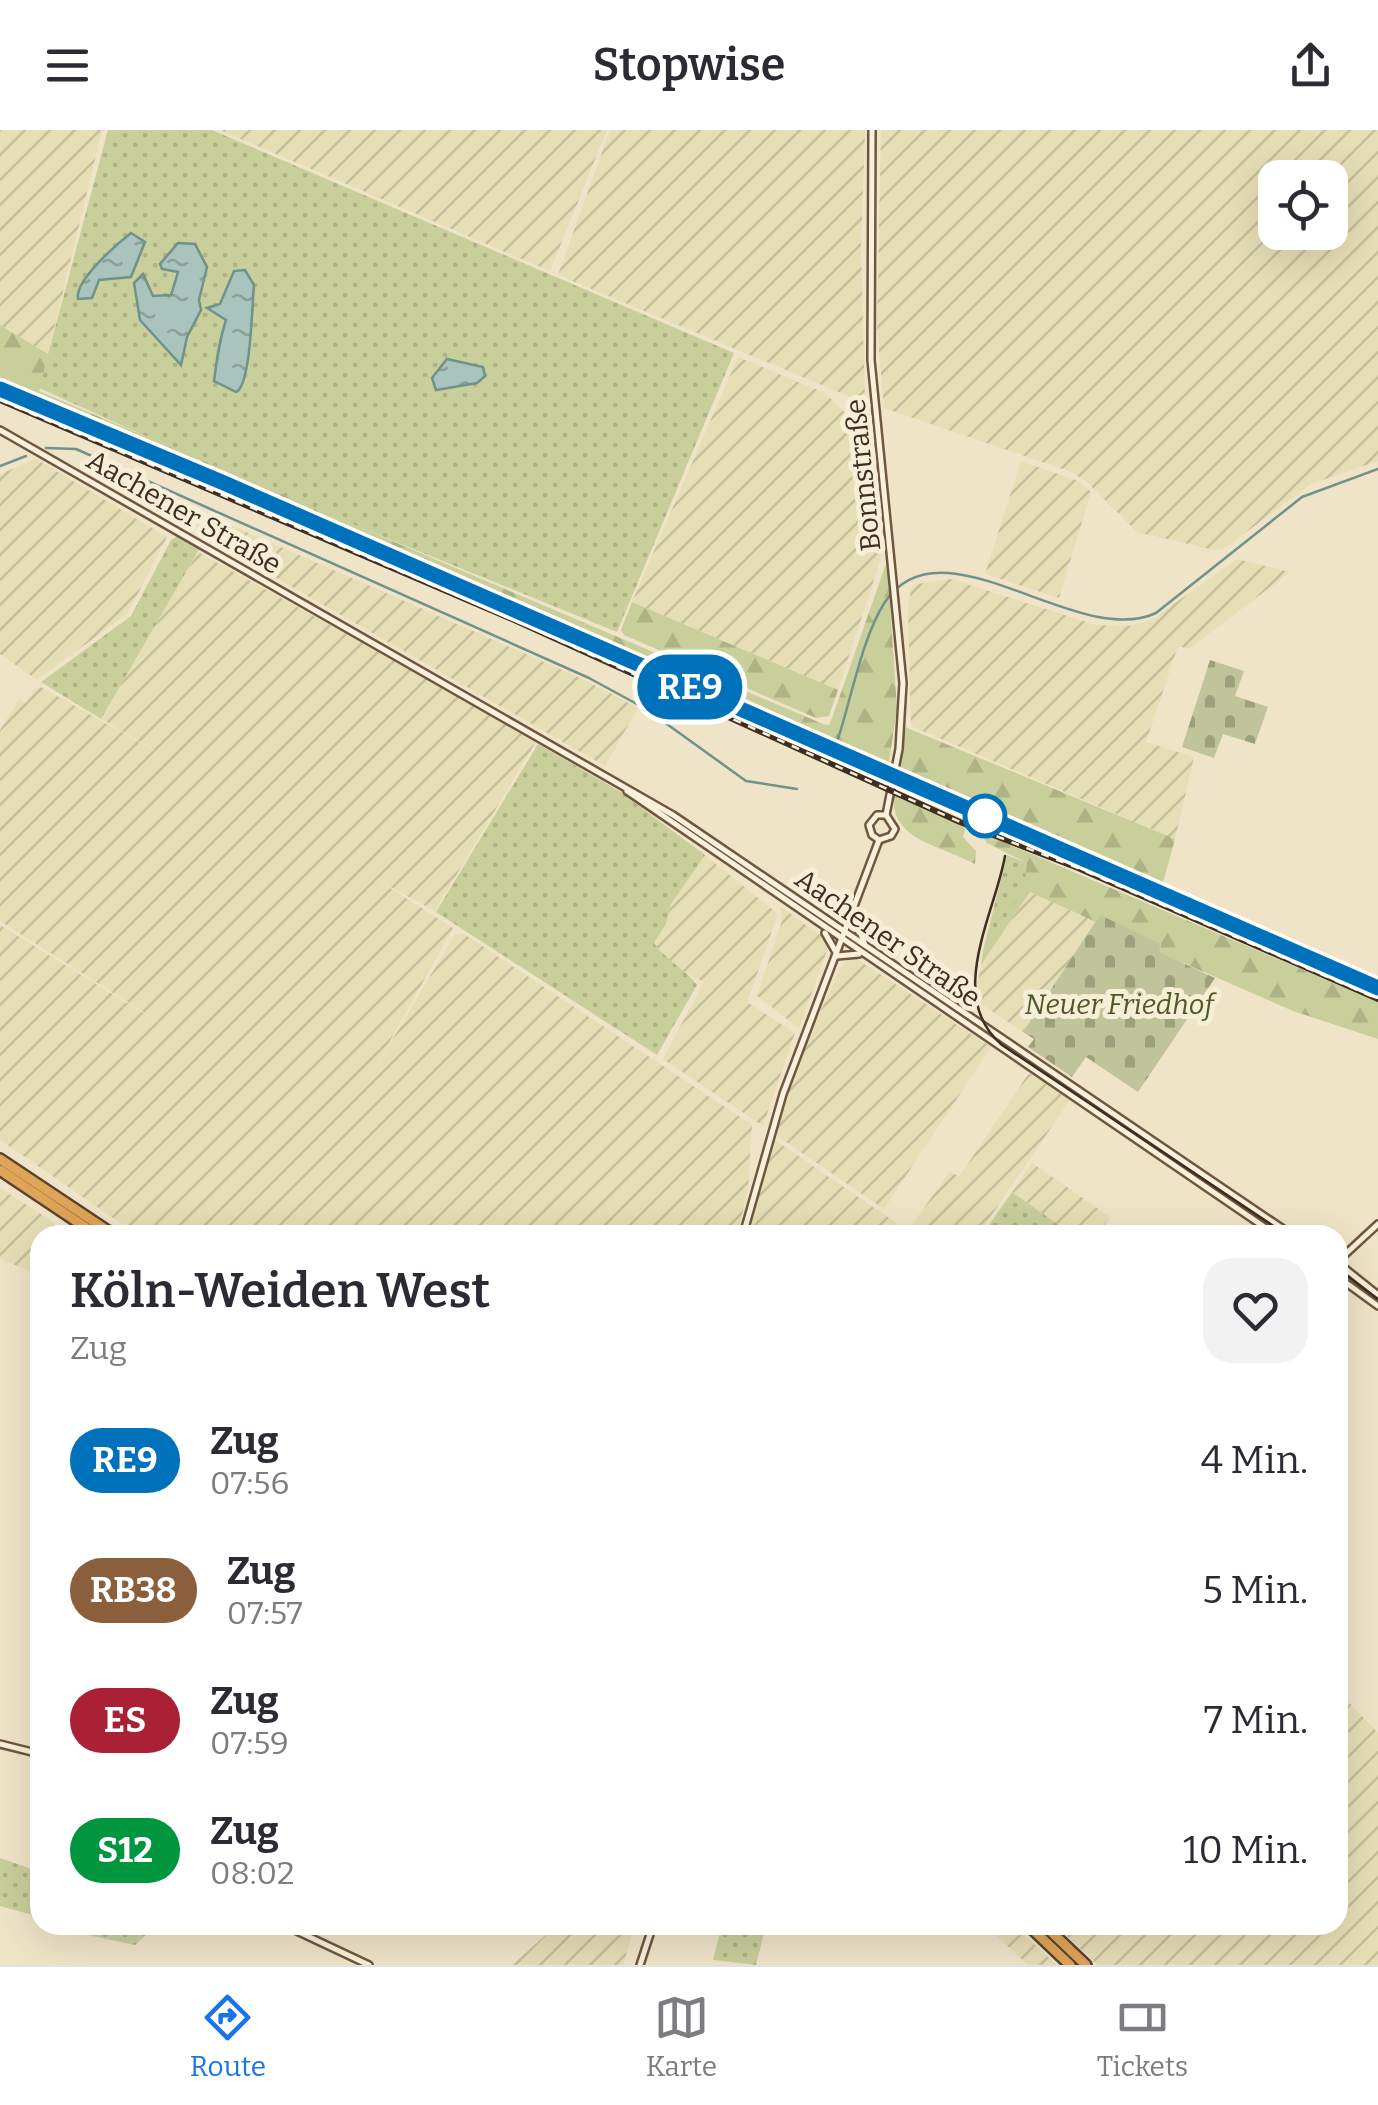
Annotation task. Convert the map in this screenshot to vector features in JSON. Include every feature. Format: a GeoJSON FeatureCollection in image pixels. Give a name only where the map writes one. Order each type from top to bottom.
{"type":"FeatureCollection","features":[{"type":"Feature","properties":{"kind":"highway"},"geometry":{"type":"LineString","coordinates":[[0,1159],[99,1225]]}},
{"type":"Feature","properties":{"kind":"highway"},"geometry":{"type":"LineString","coordinates":[[0,1170],[82,1225]]}},
{"type":"Feature","properties":{"kind":"highway"},"geometry":{"type":"LineString","coordinates":[[1038,1935],[1070,1965]]}},
{"type":"Feature","properties":{"kind":"highway"},"geometry":{"type":"LineString","coordinates":[[1054,1935],[1086,1965]]}},
{"type":"Feature","properties":{"kind":"main road","name":"Bonnstraße"},"geometry":{"type":"LineString","coordinates":[[872,130],[871,360],[896,582],[902,724],[886,814]]}},
{"type":"Feature","properties":{"kind":"main road","name":"Aachener Straße"},"geometry":{"type":"LineString","coordinates":[[0,430],[672,815],[1278,1225]]}},
{"type":"Feature","properties":{"kind":"main road","name":"Aachener Straße"},"geometry":{"type":"LineString","coordinates":[[608,778],[842,943],[1261,1225]]}},
{"type":"Feature","properties":{"kind":"main road"},"geometry":{"type":"LineString","coordinates":[[886,814],[895,829],[888,839],[880,840],[872,835],[870,825],[877,815],[886,814]]}},
{"type":"Feature","properties":{"kind":"main road"},"geometry":{"type":"LineString","coordinates":[[745,1225],[782,1094],[880,840]]}},
{"type":"Feature","properties":{"kind":"main road"},"geometry":{"type":"LineString","coordinates":[[854,915],[865,945]]}},
{"type":"Feature","properties":{"kind":"main road"},"geometry":{"type":"LineString","coordinates":[[824,930],[838,956]]}},
{"type":"Feature","properties":{"kind":"main road"},"geometry":{"type":"LineString","coordinates":[[838,956],[859,954]]}},
{"type":"Feature","properties":{"kind":"main road"},"geometry":{"type":"LineString","coordinates":[[1074,1098],[1076,1091],[1090,1095]]}},
{"type":"Feature","properties":{"kind":"main road"},"geometry":{"type":"LineString","coordinates":[[1191,1165],[1190,1177],[1205,1175]]}},
{"type":"Feature","properties":{"kind":"main road"},"geometry":{"type":"LineString","coordinates":[[1348,1252],[1378,1224]]}},
{"type":"Feature","properties":{"kind":"main road"},"geometry":{"type":"LineString","coordinates":[[1348,1270],[1378,1295]]}},
{"type":"Feature","properties":{"kind":"main road"},"geometry":{"type":"LineString","coordinates":[[1348,1284],[1378,1306]]}},
{"type":"Feature","properties":{"kind":"main road"},"geometry":{"type":"LineString","coordinates":[[0,1744],[30,1752]]}},
{"type":"Feature","properties":{"kind":"main road"},"geometry":{"type":"LineString","coordinates":[[306,1935],[370,1965]]}},
{"type":"Feature","properties":{"kind":"main road"},"geometry":{"type":"LineString","coordinates":[[640,1965],[650,1935]]}},
{"type":"Feature","properties":{"kind":"shaded area"},"geometry":{"type":"Polygon","coordinates":[[[0,130],[102,130],[48,354],[0,326],[0,130]]]}},
{"type":"Feature","properties":{"kind":"shaded area"},"geometry":{"type":"Polygon","coordinates":[[[220,130],[607,130],[550,271],[220,130]]]}},
{"type":"Feature","properties":{"kind":"shaded area"},"geometry":{"type":"Polygon","coordinates":[[[610,130],[865,130],[861,247],[865,403],[558,275],[610,130]]]}},
{"type":"Feature","properties":{"kind":"shaded area"},"geometry":{"type":"Polygon","coordinates":[[[881,130],[1378,130],[1378,461],[1311,484],[1225,548],[1214,550],[1137,532],[1086,481],[1069,471],[884,408],[877,327],[881,130]]]}},
{"type":"Feature","properties":{"kind":"shaded area"},"geometry":{"type":"Polygon","coordinates":[[[738,357],[825,393],[865,432],[881,558],[838,690],[632,602],[738,357]]]}},
{"type":"Feature","properties":{"kind":"shaded area"},"geometry":{"type":"Polygon","coordinates":[[[36,459],[167,537],[128,613],[37,680],[0,654],[0,474],[36,459]]]}},
{"type":"Feature","properties":{"kind":"shaded area"},"geometry":{"type":"Polygon","coordinates":[[[1021,461],[1078,481],[1091,492],[1059,598],[985,574],[1021,461]]]}},
{"type":"Feature","properties":{"kind":"shaded area"},"geometry":{"type":"Polygon","coordinates":[[[203,513],[585,680],[638,708],[605,766],[196,532],[203,513]]]}},
{"type":"Feature","properties":{"kind":"shaded area"},"geometry":{"type":"Polygon","coordinates":[[[198,552],[537,740],[435,911],[376,879],[453,928],[369,1079],[455,934],[464,934],[752,1125],[748,1190],[739,1225],[123,1225],[0,1140],[0,925],[184,1038],[0,921],[0,730],[19,699],[26,703],[35,689],[41,687],[173,761],[101,719],[198,552]]]}},
{"type":"Feature","properties":{"kind":"shaded area"},"geometry":{"type":"Polygon","coordinates":[[[1237,559],[1290,572],[1189,649],[1178,646],[1146,742],[1194,757],[1175,839],[911,726],[908,609],[911,588],[917,584],[951,579],[1096,625],[1128,626],[1150,621],[1237,559]]]}},
{"type":"Feature","properties":{"kind":"shaded area"},"geometry":{"type":"Polygon","coordinates":[[[705,855],[778,914],[747,1002],[795,1033],[763,1126],[663,1059],[704,982],[670,964],[654,943],[666,924],[671,904],[705,855]]]}},
{"type":"Feature","properties":{"kind":"shaded area"},"geometry":{"type":"Polygon","coordinates":[[[1030,892],[1096,922],[1023,1032],[980,1003],[978,982],[981,965],[1030,892]]]}},
{"type":"Feature","properties":{"kind":"shaded area"},"geometry":{"type":"Polygon","coordinates":[[[780,906],[823,937],[828,948],[799,1028],[757,996],[782,921],[780,906]]]}},
{"type":"Feature","properties":{"kind":"shaded area"},"geometry":{"type":"Polygon","coordinates":[[[857,959],[991,1047],[884,1209],[773,1133],[792,1073],[841,967],[848,960],[857,959]]]}},
{"type":"Feature","properties":{"kind":"shaded area"},"geometry":{"type":"Polygon","coordinates":[[[1029,1073],[1070,1100],[985,1225],[912,1225],[950,1171],[959,1177],[1029,1073]]]}},
{"type":"Feature","properties":{"kind":"shaded area"},"geometry":{"type":"Polygon","coordinates":[[[772,1138],[899,1225],[748,1225],[772,1138]]]}},
{"type":"Feature","properties":{"kind":"shaded area"},"geometry":{"type":"Polygon","coordinates":[[[1032,1163],[1110,1217],[1105,1225],[1059,1225],[1012,1192],[1032,1163]]]}},
{"type":"Feature","properties":{"kind":"shaded area"},"geometry":{"type":"Polygon","coordinates":[[[0,1188],[55,1223],[30,1225],[30,1271],[0,1259],[0,1188]]]}},
{"type":"Feature","properties":{"kind":"shaded area"},"geometry":{"type":"Polygon","coordinates":[[[1348,1702],[1378,1733],[1378,1965],[1098,1965],[1066,1935],[1348,1935],[1348,1702]]]}},
{"type":"Feature","properties":{"kind":"shaded area"},"geometry":{"type":"Polygon","coordinates":[[[546,1935],[632,1935],[623,1965],[512,1965],[546,1935]]]}},
{"type":"Feature","properties":{"kind":"shaded area"},"geometry":{"type":"Polygon","coordinates":[[[996,1935],[1024,1935],[1057,1965],[1028,1965],[996,1935]]]}},
{"type":"Feature","properties":{"kind":"green space"},"geometry":{"type":"Polygon","coordinates":[[[108,130],[212,130],[734,353],[617,632],[227,473],[39,388],[108,130]]]}},
{"type":"Feature","properties":{"kind":"green space"},"geometry":{"type":"Polygon","coordinates":[[[0,325],[48,354],[39,391],[823,724],[829,725],[832,718],[887,561],[897,708],[888,769],[0,387],[0,325]]]}},
{"type":"Feature","properties":{"kind":"green space"},"geometry":{"type":"Polygon","coordinates":[[[178,536],[200,548],[101,719],[41,682],[131,616],[171,540],[178,536]]]}},
{"type":"Feature","properties":{"kind":"green space"},"geometry":{"type":"Polygon","coordinates":[[[632,602],[838,690],[829,716],[816,718],[624,635],[621,630],[632,602]]]}},
{"type":"Feature","properties":{"kind":"green space"},"geometry":{"type":"Polygon","coordinates":[[[1210,660],[1244,671],[1235,696],[1268,707],[1255,744],[1223,734],[1214,758],[1182,747],[1210,660]]]}},
{"type":"Feature","properties":{"kind":"green space"},"geometry":{"type":"Polygon","coordinates":[[[905,727],[1175,839],[1161,890],[898,774],[905,727]]]}},
{"type":"Feature","properties":{"kind":"green space"},"geometry":{"type":"Polygon","coordinates":[[[538,744],[619,791],[705,855],[671,904],[666,924],[654,943],[697,985],[657,1055],[436,912],[538,744]]]}},
{"type":"Feature","properties":{"kind":"green space"},"geometry":{"type":"Polygon","coordinates":[[[895,793],[966,827],[963,837],[976,851],[975,864],[908,831],[894,809],[895,793]]]}},
{"type":"Feature","properties":{"kind":"green space"},"geometry":{"type":"Polygon","coordinates":[[[980,832],[1378,1002],[1378,1039],[1293,1011],[1158,952],[1161,945],[1100,916],[1096,922],[1030,892],[981,965],[983,951],[1024,889],[1027,863],[987,843],[980,832]]]}},
{"type":"Feature","properties":{"kind":"green space"},"geometry":{"type":"Polygon","coordinates":[[[1007,855],[1028,863],[1025,889],[983,951],[1007,855]]]}},
{"type":"Feature","properties":{"kind":"green space","name":"Neuer Friedhof"},"geometry":{"type":"Polygon","coordinates":[[[1100,915],[1161,944],[1159,952],[1215,978],[1138,1092],[1086,1057],[1072,1077],[1028,1047],[1034,1039],[1023,1032],[1100,915]]]}},
{"type":"Feature","properties":{"kind":"green space"},"geometry":{"type":"Polygon","coordinates":[[[1012,1192],[1059,1225],[989,1225],[1012,1192]]]}},
{"type":"Feature","properties":{"kind":"green space"},"geometry":{"type":"Polygon","coordinates":[[[0,1858],[30,1868],[30,1914],[0,1906],[0,1858]]]}},
{"type":"Feature","properties":{"kind":"green space"},"geometry":{"type":"Polygon","coordinates":[[[87,1935],[146,1935],[135,1945],[87,1935]]]}},
{"type":"Feature","properties":{"kind":"green space"},"geometry":{"type":"Polygon","coordinates":[[[719,1935],[764,1935],[756,1965],[713,1960],[719,1935]]]}},
{"type":"Feature","properties":{"kind":"water"},"geometry":{"type":"Polygon","coordinates":[[[131,233],[145,242],[131,277],[99,280],[92,298],[78,299],[89,273],[131,233]]]}},
{"type":"Feature","properties":{"kind":"water"},"geometry":{"type":"Polygon","coordinates":[[[178,243],[195,244],[207,267],[199,300],[201,310],[187,337],[181,365],[140,320],[134,283],[143,274],[153,296],[171,295],[178,272],[162,269],[160,264],[178,243]]]}},
{"type":"Feature","properties":{"kind":"water"},"geometry":{"type":"Polygon","coordinates":[[[245,270],[254,285],[251,326],[245,375],[236,392],[214,381],[226,320],[207,308],[220,304],[234,271],[245,270]]]}},
{"type":"Feature","properties":{"kind":"water"},"geometry":{"type":"Polygon","coordinates":[[[447,359],[483,367],[485,376],[477,383],[436,390],[432,378],[447,359]]]}},
{"type":"Feature","properties":{"kind":"waterway"},"geometry":{"type":"LineString","coordinates":[[46,448],[76,449],[589,678],[646,709],[746,781],[797,789]]}},
{"type":"Feature","properties":{"kind":"waterway"},"geometry":{"type":"LineString","coordinates":[[0,466],[26,456]]}},
{"type":"Feature","properties":{"kind":"waterway"},"geometry":{"type":"LineString","coordinates":[[838,739],[877,616],[885,602],[910,579],[940,573],[975,577],[1088,615],[1124,620],[1156,613],[1302,497],[1378,469]]}},
{"type":"Feature","properties":{"kind":"tram line"},"geometry":{"type":"LineString","coordinates":[[1005,856],[978,954],[975,979],[977,1003],[985,1025],[1002,1045],[1272,1225]]}},
{"type":"Feature","properties":{"kind":"tram line"},"geometry":{"type":"LineString","coordinates":[[1348,1276],[1378,1299]]}},
{"type":"Feature","properties":{"kind":"railway"},"geometry":{"type":"LineString","coordinates":[[0,400],[512,619],[960,822],[1078,868],[1378,999]]}},
{"type":"Feature","properties":{"kind":"railway"},"geometry":{"type":"LineString","coordinates":[[936,794],[1032,837]]}},
{"type":"Feature","properties":{"kind":"train","name":"RE9"},"geometry":{"type":"LineString","coordinates":[[0,389],[224,483],[1378,988]]}}]}
